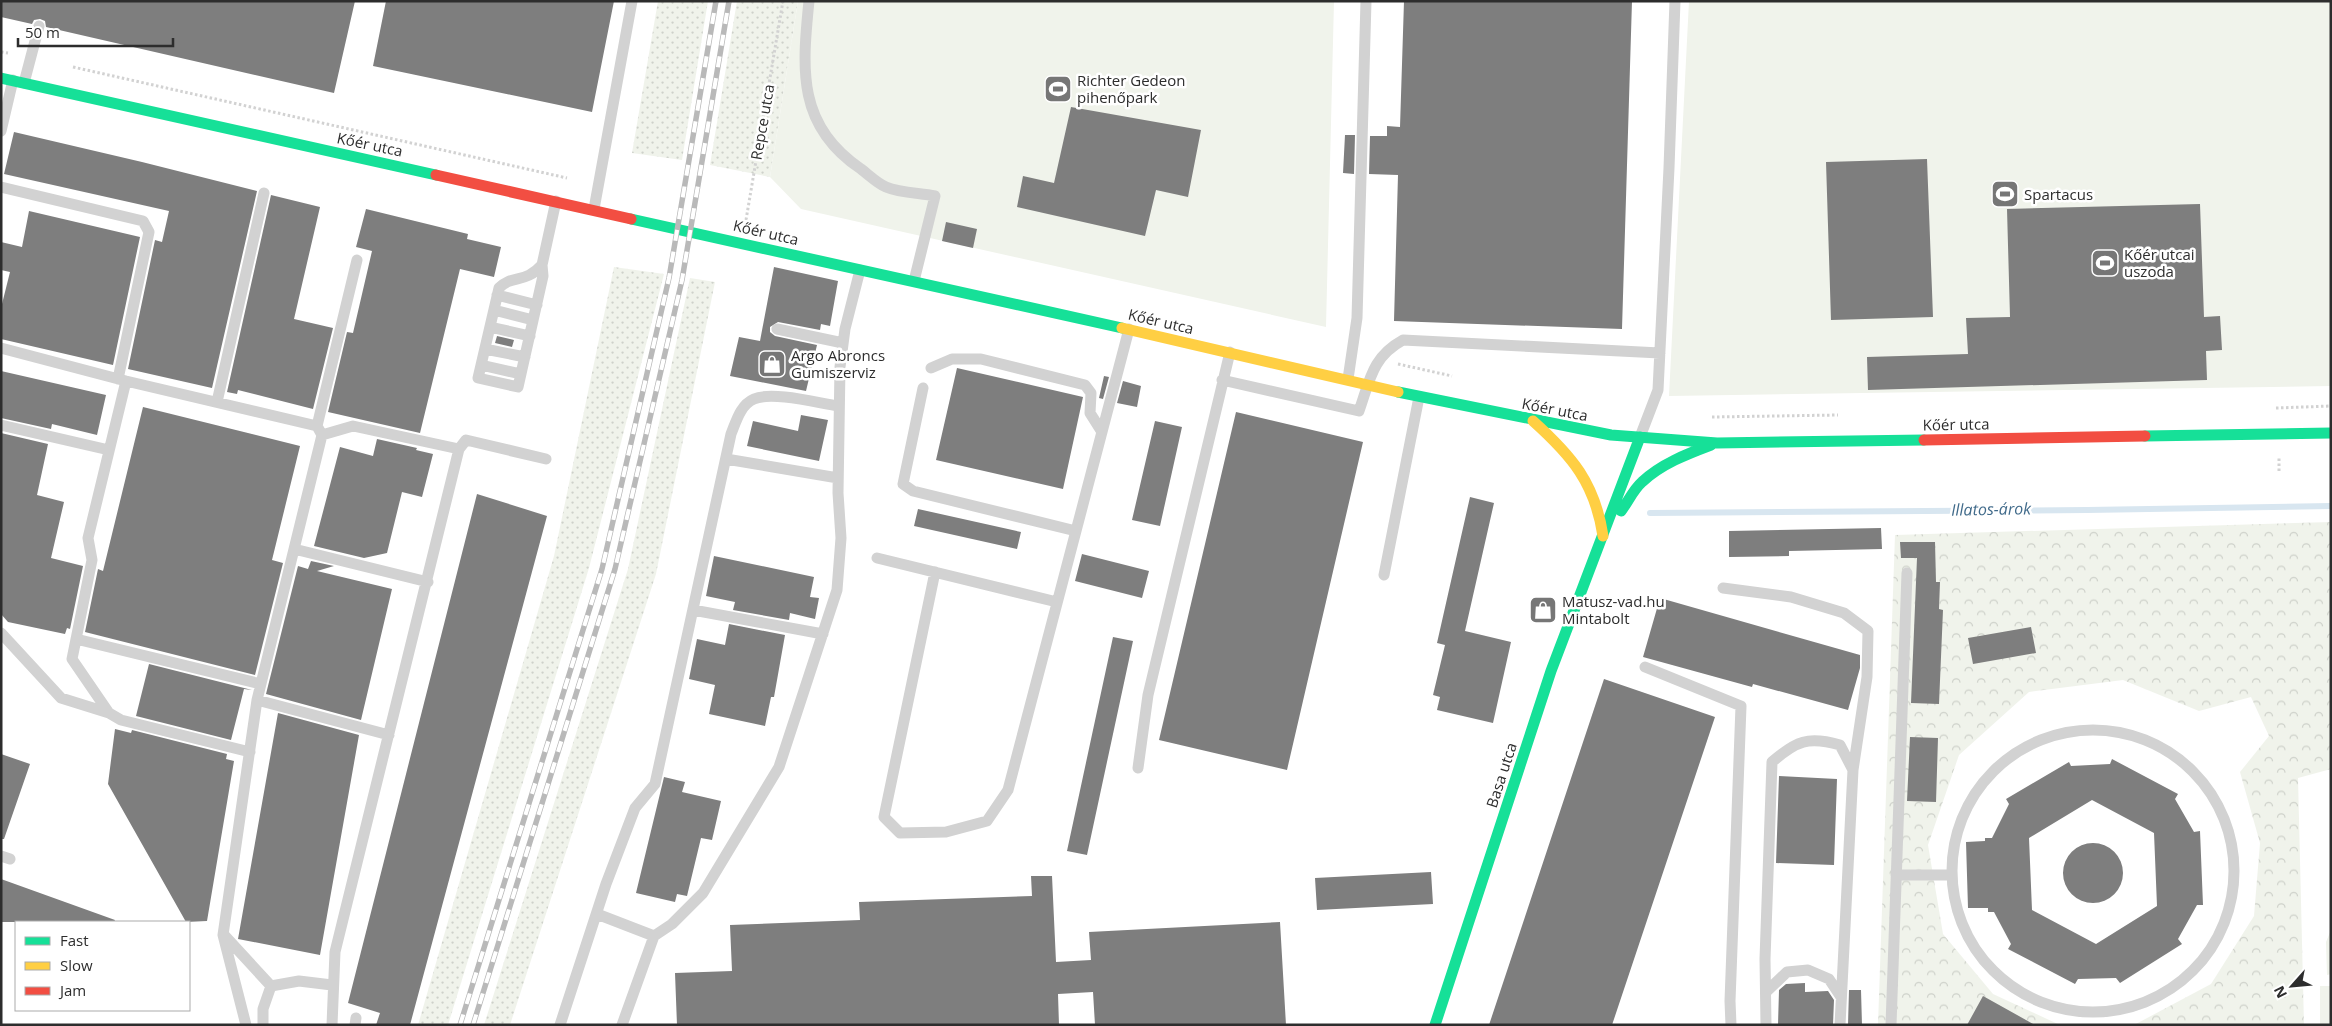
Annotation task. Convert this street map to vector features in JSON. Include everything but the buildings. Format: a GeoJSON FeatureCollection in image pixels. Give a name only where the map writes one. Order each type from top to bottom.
{"type":"FeatureCollection","features":[{"type":"Feature","properties":{"kind":"street","name":"Kőér utca"},"geometry":{"type":"LineString","coordinates":[[1,78],[860,268],[1348,379],[1419,397],[1611,435],[1717,443],[2331,433]]}},
{"type":"Feature","properties":{"kind":"street"},"geometry":{"type":"LineString","coordinates":[[1533,421],[1562,446],[1592,490],[1601,512],[1603,537]]}},
{"type":"Feature","properties":{"kind":"street","name":"Basa utca"},"geometry":{"type":"LineString","coordinates":[[1436,1025],[1552,671],[1640,437]]}},
{"type":"Feature","properties":{"kind":"street","name":"Basa utca"},"geometry":{"type":"LineString","coordinates":[[1603,537],[1642,483],[1660,468],[1717,443]]}},
{"type":"Feature","properties":{"kind":"lane"},"geometry":{"type":"LineString","coordinates":[[594,209],[632,1]]}},
{"type":"Feature","properties":{"kind":"lane"},"geometry":{"type":"LineString","coordinates":[[809,1],[803,56],[812,108],[820,130],[842,156],[886,187],[935,196],[914,281]]}},
{"type":"Feature","properties":{"kind":"lane"},"geometry":{"type":"LineString","coordinates":[[1348,379],[1357,318],[1366,1]]}},
{"type":"Feature","properties":{"kind":"lane"},"geometry":{"type":"LineString","coordinates":[[1640,437],[1658,390],[1675,1]]}},
{"type":"Feature","properties":{"kind":"lane"},"geometry":{"type":"LineString","coordinates":[[1,131],[18,82],[30,58],[39,26]]}},
{"type":"Feature","properties":{"kind":"lane"},"geometry":{"type":"LineString","coordinates":[[1,187],[143,221],[149,232],[109,450],[88,538],[92,560],[72,659],[109,713]]}},
{"type":"Feature","properties":{"kind":"lane"},"geometry":{"type":"LineString","coordinates":[[217,402],[264,193]]}},
{"type":"Feature","properties":{"kind":"lane"},"geometry":{"type":"LineString","coordinates":[[542,265],[527,278],[506,281],[499,288],[478,378],[518,387],[543,276],[542,265],[556,201]]}},
{"type":"Feature","properties":{"kind":"lane"},"geometry":{"type":"LineString","coordinates":[[246,1025],[223,935],[257,700],[294,549],[357,260]]}},
{"type":"Feature","properties":{"kind":"lane"},"geometry":{"type":"LineString","coordinates":[[622,1025],[654,936],[672,924],[702,893],[779,767],[837,590],[841,538],[838,478],[838,406],[843,342],[860,268]]}},
{"type":"Feature","properties":{"kind":"lane"},"geometry":{"type":"LineString","coordinates":[[497,295],[537,305]]}},
{"type":"Feature","properties":{"kind":"lane"},"geometry":{"type":"LineString","coordinates":[[494,310],[533,320]]}},
{"type":"Feature","properties":{"kind":"lane"},"geometry":{"type":"LineString","coordinates":[[490,327],[530,336]]}},
{"type":"Feature","properties":{"kind":"lane"},"geometry":{"type":"LineString","coordinates":[[777,329],[843,342]]}},
{"type":"Feature","properties":{"kind":"lane"},"geometry":{"type":"LineString","coordinates":[[935,572],[884,817],[900,833],[946,832],[987,821],[1008,790],[1129,329]]}},
{"type":"Feature","properties":{"kind":"lane"},"geometry":{"type":"LineString","coordinates":[[1222,380],[1358,411],[1378,360],[1389,348],[1403,340],[1660,354]]}},
{"type":"Feature","properties":{"kind":"lane"},"geometry":{"type":"LineString","coordinates":[[1,348],[320,430],[353,426],[459,449]]}},
{"type":"Feature","properties":{"kind":"lane"},"geometry":{"type":"LineString","coordinates":[[484,349],[525,357]]}},
{"type":"Feature","properties":{"kind":"lane"},"geometry":{"type":"LineString","coordinates":[[1138,768],[1148,695],[1230,352]]}},
{"type":"Feature","properties":{"kind":"lane"},"geometry":{"type":"LineString","coordinates":[[931,368],[952,359],[981,359],[1085,385],[1091,394],[1090,413],[1102,432]]}},
{"type":"Feature","properties":{"kind":"lane"},"geometry":{"type":"LineString","coordinates":[[923,388],[903,484],[913,490],[1076,532]]}},
{"type":"Feature","properties":{"kind":"lane"},"geometry":{"type":"LineString","coordinates":[[560,1025],[635,808],[655,784],[731,434],[740,412],[753,399],[772,396],[838,406]]}},
{"type":"Feature","properties":{"kind":"lane"},"geometry":{"type":"LineString","coordinates":[[1384,575],[1419,397]]}},
{"type":"Feature","properties":{"kind":"lane"},"geometry":{"type":"LineString","coordinates":[[1,424],[109,450]]}},
{"type":"Feature","properties":{"kind":"lane"},"geometry":{"type":"LineString","coordinates":[[332,1025],[332,986],[335,952],[428,582],[459,449],[466,440],[546,459]]}},
{"type":"Feature","properties":{"kind":"lane"},"geometry":{"type":"LineString","coordinates":[[726,459],[838,478]]}},
{"type":"Feature","properties":{"kind":"lane"},"geometry":{"type":"LineString","coordinates":[[294,549],[428,582]]}},
{"type":"Feature","properties":{"kind":"lane"},"geometry":{"type":"LineString","coordinates":[[877,558],[1058,602]]}},
{"type":"Feature","properties":{"kind":"lane"},"geometry":{"type":"LineString","coordinates":[[1891,1025],[1907,573]]}},
{"type":"Feature","properties":{"kind":"lane"},"geometry":{"type":"LineString","coordinates":[[1723,588],[1791,597],[1844,613],[1868,631],[1867,677],[1853,770],[1840,1025]]}},
{"type":"Feature","properties":{"kind":"lane"},"geometry":{"type":"LineString","coordinates":[[693,610],[823,634]]}},
{"type":"Feature","properties":{"kind":"lane"},"geometry":{"type":"LineString","coordinates":[[1,633],[61,698],[109,713],[122,720],[250,752]]}},
{"type":"Feature","properties":{"kind":"lane"},"geometry":{"type":"LineString","coordinates":[[76,639],[261,684]]}},
{"type":"Feature","properties":{"kind":"lane"},"geometry":{"type":"LineString","coordinates":[[1645,667],[1741,706],[1730,1001],[1731,1025]]}},
{"type":"Feature","properties":{"kind":"lane"},"geometry":{"type":"LineString","coordinates":[[257,700],[389,735]]}},
{"type":"Feature","properties":{"kind":"lane"},"geometry":{"type":"LineString","coordinates":[[2088,729],[2124,733],[2133,736],[2159,746],[2189,767],[2213,795],[2228,829],[2235,865],[2232,902],[2219,936],[2198,967],[2170,991],[2101,1019],[2064,1010],[2028,998],[1997,976],[1973,947],[1958,912],[1952,876],[1955,839],[1968,804],[1989,774],[2018,751],[2051,736],[2088,729]]}},
{"type":"Feature","properties":{"kind":"lane"},"geometry":{"type":"LineString","coordinates":[[1766,1025],[1765,960],[1772,762],[1792,745],[1821,740],[1840,746],[1853,770]]}},
{"type":"Feature","properties":{"kind":"lane"},"geometry":{"type":"LineString","coordinates":[[1896,874],[1952,876]]}},
{"type":"Feature","properties":{"kind":"lane"},"geometry":{"type":"LineString","coordinates":[[597,914],[654,936]]}},
{"type":"Feature","properties":{"kind":"lane"},"geometry":{"type":"LineString","coordinates":[[223,935],[271,986]]}},
{"type":"Feature","properties":{"kind":"lane"},"geometry":{"type":"LineString","coordinates":[[1766,992],[1787,972],[1808,970],[1829,979],[1841,997]]}},
{"type":"Feature","properties":{"kind":"lane"},"geometry":{"type":"LineString","coordinates":[[271,986],[299,981],[332,986]]}},
{"type":"Feature","properties":{"kind":"lane"},"geometry":{"type":"LineString","coordinates":[[263,1025],[262,1009],[271,986]]}},
{"type":"Feature","properties":{"kind":"path","name":"Repce utca"},"geometry":{"type":"LineString","coordinates":[[742,242],[783,1]]}},
{"type":"Feature","properties":{"kind":"path"},"geometry":{"type":"LineString","coordinates":[[1,52],[30,58]]}},
{"type":"Feature","properties":{"kind":"path"},"geometry":{"type":"LineString","coordinates":[[69,66],[570,178]]}},
{"type":"Feature","properties":{"kind":"path"},"geometry":{"type":"LineString","coordinates":[[737,216],[756,221]]}},
{"type":"Feature","properties":{"kind":"path"},"geometry":{"type":"LineString","coordinates":[[1378,360],[1454,377]]}},
{"type":"Feature","properties":{"kind":"path"},"geometry":{"type":"LineString","coordinates":[[2271,408],[2331,406]]}},
{"type":"Feature","properties":{"kind":"path"},"geometry":{"type":"LineString","coordinates":[[1708,417],[1848,415]]}},
{"type":"Feature","properties":{"kind":"green space"},"geometry":{"type":"Polygon","coordinates":[[[658,1],[708,1],[682,160],[632,153],[658,1]]]}},
{"type":"Feature","properties":{"kind":"green space"},"geometry":{"type":"Polygon","coordinates":[[[737,1],[798,1],[770,177],[710,165],[737,1]]]}},
{"type":"Feature","properties":{"kind":"green space","name":"Richter Gedeon pihenőpark"},"geometry":{"type":"Polygon","coordinates":[[[798,1],[1334,1],[1326,327],[801,209],[770,177],[798,1]]]}},
{"type":"Feature","properties":{"kind":"green space","name":"Spartacus"},"geometry":{"type":"Polygon","coordinates":[[[1689,1],[2331,1],[2331,386],[1669,396],[1689,1]]]}},
{"type":"Feature","properties":{"kind":"green space"},"geometry":{"type":"Polygon","coordinates":[[[614,267],[664,274],[589,568],[448,1025],[418,1025],[554,556],[614,267]]]}},
{"type":"Feature","properties":{"kind":"green space"},"geometry":{"type":"Polygon","coordinates":[[[690,278],[715,282],[656,574],[510,1025],[484,1025],[628,569],[690,278]]]}},
{"type":"Feature","properties":{"kind":"green space"},"geometry":{"type":"Polygon","coordinates":[[[2331,522],[2331,769],[2298,778],[2304,1025],[2134,1025],[2211,984],[2254,916],[2260,843],[2240,772],[2269,736],[2251,697],[2199,711],[2123,680],[2029,692],[1959,755],[1928,845],[1943,934],[1993,994],[2060,1025],[1878,1025],[1895,535],[2331,522]]]}},
{"type":"Feature","properties":{"kind":"green space"},"geometry":{"type":"Polygon","coordinates":[[[2331,930],[2331,974],[2327,975],[2326,942],[2331,930]]]}},
{"type":"Feature","properties":{"kind":"green space"},"geometry":{"type":"Polygon","coordinates":[[[2320,986],[2331,986],[2331,1025],[2320,1025],[2320,986]]]}},
{"type":"Feature","properties":{"kind":"waterway","name":"Illatos-árok"},"geometry":{"type":"LineString","coordinates":[[1650,513],[2331,506]]}},
{"type":"Feature","properties":{"kind":"railway"},"geometry":{"type":"LineString","coordinates":[[460,1025],[602,569],[669,278],[716,1]]}},
{"type":"Feature","properties":{"kind":"railway"},"geometry":{"type":"LineString","coordinates":[[473,1025],[615,569],[682,280],[729,1]]}},
{"type":"Feature","properties":{"kind":"traffic: fast"},"geometry":{"type":"LineString","coordinates":[[1,78],[436,175]]}},
{"type":"Feature","properties":{"kind":"traffic: fast"},"geometry":{"type":"LineString","coordinates":[[631,219],[1122,328]]}},
{"type":"Feature","properties":{"kind":"traffic: fast"},"geometry":{"type":"LineString","coordinates":[[1398,392],[1611,435],[1717,443],[1924,440]]}},
{"type":"Feature","properties":{"kind":"traffic: fast"},"geometry":{"type":"LineString","coordinates":[[2145,436],[2331,433]]}},
{"type":"Feature","properties":{"kind":"traffic: fast"},"geometry":{"type":"LineString","coordinates":[[1435,1025],[1551,671],[1640,437]]}},
{"type":"Feature","properties":{"kind":"traffic: fast"},"geometry":{"type":"LineString","coordinates":[[1621,511],[1642,482],[1657,470],[1675,460],[1711,445]]}},
{"type":"Feature","properties":{"kind":"traffic: slow"},"geometry":{"type":"LineString","coordinates":[[1122,328],[1398,392]]}},
{"type":"Feature","properties":{"kind":"traffic: slow"},"geometry":{"type":"LineString","coordinates":[[1533,421],[1559,446],[1580,472],[1594,501],[1603,536]]}},
{"type":"Feature","properties":{"kind":"traffic: jam"},"geometry":{"type":"LineString","coordinates":[[436,175],[631,219]]}},
{"type":"Feature","properties":{"kind":"traffic: jam"},"geometry":{"type":"LineString","coordinates":[[1924,440],[2145,436]]}},
{"type":"Feature","properties":{"kind":"place","name":"Richter Gedeon pihenőpark"},"geometry":{"type":"Point","coordinates":[1058,89]}},
{"type":"Feature","properties":{"kind":"place","name":"Spartacus"},"geometry":{"type":"Point","coordinates":[2005,194]}},
{"type":"Feature","properties":{"kind":"place","name":"Kőér utcai uszoda"},"geometry":{"type":"Point","coordinates":[2105,263]}},
{"type":"Feature","properties":{"kind":"place","name":"Argo Abroncs Gumiszerviz"},"geometry":{"type":"Point","coordinates":[772,364]}},
{"type":"Feature","properties":{"kind":"place","name":"Matusz-vad.hu Mintabolt"},"geometry":{"type":"Point","coordinates":[1543,610]}}]}
